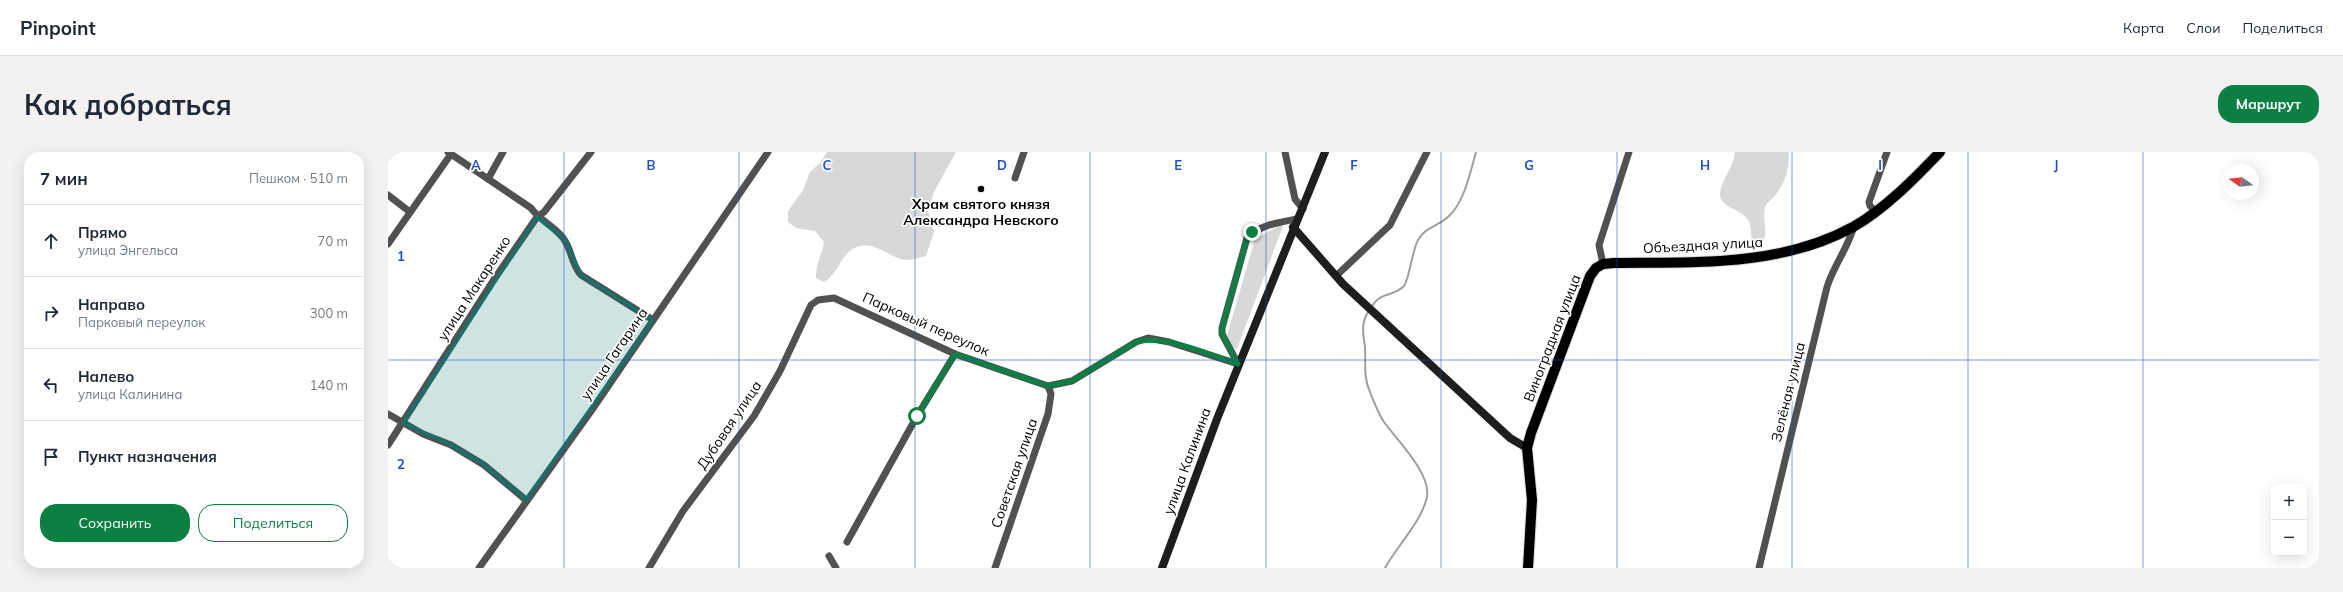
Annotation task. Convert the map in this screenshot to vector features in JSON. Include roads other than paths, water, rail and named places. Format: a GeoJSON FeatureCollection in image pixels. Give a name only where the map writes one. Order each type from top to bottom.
{"type":"FeatureCollection","features":[{"type":"Feature","properties":{"kind":"main road","name":"Объездная улица"},"geometry":{"type":"LineString","coordinates":[[1603,264],[1744,259],[1792,252],[1828,239],[1854,226],[1876,211],[1940,152]]}},
{"type":"Feature","properties":{"kind":"main road","name":"Виноградная улица"},"geometry":{"type":"LineString","coordinates":[[1530,568],[1532,500],[1527,469],[1527,448],[1583,293],[1593,272],[1603,264]]}},
{"type":"Feature","properties":{"kind":"street"},"geometry":{"type":"LineString","coordinates":[[488,179],[503,152]]}},
{"type":"Feature","properties":{"kind":"street","name":"улица Макаренко"},"geometry":{"type":"LineString","coordinates":[[388,445],[495,278],[537,217],[544,212],[591,152]]}},
{"type":"Feature","properties":{"kind":"street","name":"улица Гагарина"},"geometry":{"type":"LineString","coordinates":[[479,568],[526,500],[594,407],[768,152]]}},
{"type":"Feature","properties":{"kind":"street"},"geometry":{"type":"LineString","coordinates":[[1015,178],[1024,152]]}},
{"type":"Feature","properties":{"kind":"street"},"geometry":{"type":"LineString","coordinates":[[1285,152],[1295,199],[1303,209]]}},
{"type":"Feature","properties":{"kind":"street","name":"улица Калинина"},"geometry":{"type":"LineString","coordinates":[[1162,568],[1238,364],[1293,227],[1303,209],[1324,152]]}},
{"type":"Feature","properties":{"kind":"street"},"geometry":{"type":"LineString","coordinates":[[1336,276],[1368,244],[1382,234],[1390,225],[1427,152]]}},
{"type":"Feature","properties":{"kind":"street"},"geometry":{"type":"LineString","coordinates":[[1603,264],[1599,245],[1629,152]]}},
{"type":"Feature","properties":{"kind":"street"},"geometry":{"type":"LineString","coordinates":[[1876,211],[1870,206],[1869,202],[1887,152]]}},
{"type":"Feature","properties":{"kind":"street"},"geometry":{"type":"LineString","coordinates":[[388,244],[450,153],[531,208],[537,217],[565,239],[576,270],[581,275],[653,320]]}},
{"type":"Feature","properties":{"kind":"street"},"geometry":{"type":"LineString","coordinates":[[388,195],[410,212]]}},
{"type":"Feature","properties":{"kind":"street"},"geometry":{"type":"LineString","coordinates":[[1238,364],[1222,334],[1222,328],[1247,238],[1252,232],[1281,222],[1297,219]]}},
{"type":"Feature","properties":{"kind":"street","name":"Зелёная улица"},"geometry":{"type":"LineString","coordinates":[[1759,568],[1827,287],[1832,270],[1850,242],[1854,226]]}},
{"type":"Feature","properties":{"kind":"street"},"geometry":{"type":"LineString","coordinates":[[1293,227],[1336,276],[1362,302],[1510,438],[1527,448]]}},
{"type":"Feature","properties":{"kind":"street","name":"Парковый переулок"},"geometry":{"type":"LineString","coordinates":[[826,298],[834,298],[955,354],[1048,386]]}},
{"type":"Feature","properties":{"kind":"street","name":"Дубовая улица"},"geometry":{"type":"LineString","coordinates":[[649,568],[683,511],[754,416],[780,371],[811,305],[826,298]]}},
{"type":"Feature","properties":{"kind":"street"},"geometry":{"type":"LineString","coordinates":[[1048,386],[1072,381],[1136,342],[1148,338],[1169,342],[1238,364]]}},
{"type":"Feature","properties":{"kind":"street"},"geometry":{"type":"LineString","coordinates":[[847,542],[917,416],[955,354]]}},
{"type":"Feature","properties":{"kind":"street","name":"Советская улица"},"geometry":{"type":"LineString","coordinates":[[995,568],[1048,414],[1051,394],[1048,386]]}},
{"type":"Feature","properties":{"kind":"street"},"geometry":{"type":"LineString","coordinates":[[388,414],[423,434],[451,445],[484,465],[526,500]]}},
{"type":"Feature","properties":{"kind":"street"},"geometry":{"type":"LineString","coordinates":[[829,556],[836,568]]}},
{"type":"Feature","properties":{"kind":"waterway"},"geometry":{"type":"LineString","coordinates":[[1372,306],[1379,298],[1396,292],[1404,286],[1418,240],[1424,232],[1449,216],[1459,203],[1463,195],[1476,152]]}},
{"type":"Feature","properties":{"kind":"waterway"},"geometry":{"type":"LineString","coordinates":[[1368,312],[1364,320],[1363,329],[1368,386],[1382,419],[1419,467],[1427,488],[1427,497],[1420,515],[1385,568]]}},
{"type":"Feature","properties":{"kind":"place","name":"Храм святого князя Александра Невского"},"geometry":{"type":"Point","coordinates":[981,189]}}]}
